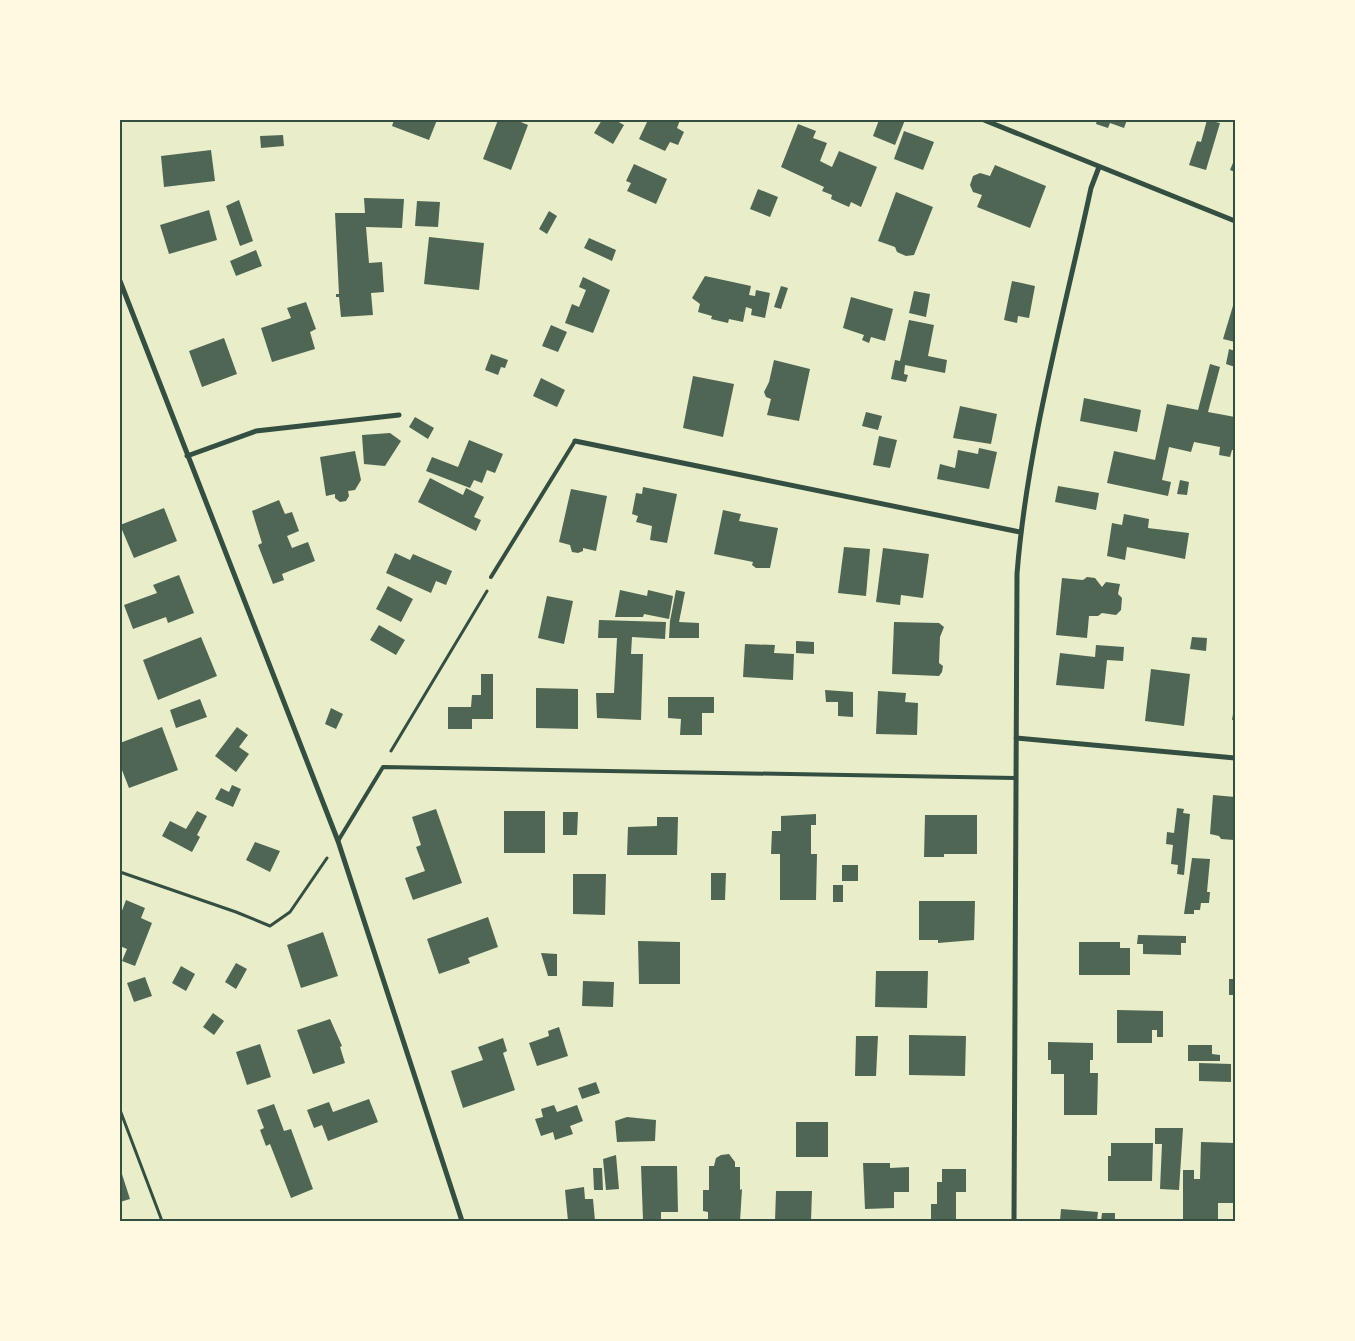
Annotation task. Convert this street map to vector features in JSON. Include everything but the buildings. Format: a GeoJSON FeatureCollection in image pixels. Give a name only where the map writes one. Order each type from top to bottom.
{"type":"FeatureCollection","features":[{"type":"Feature","properties":{"kind":"street"},"geometry":{"type":"LineString","coordinates":[[984,120],[1235,221]]}},
{"type":"Feature","properties":{"kind":"street"},"geometry":{"type":"LineString","coordinates":[[1014,1221],[1014,778],[1017,574],[1020,532],[1032,458],[1091,188],[1099,167]]}},
{"type":"Feature","properties":{"kind":"street"},"geometry":{"type":"LineString","coordinates":[[120,281],[338,841],[462,1221]]}},
{"type":"Feature","properties":{"kind":"street"},"geometry":{"type":"LineString","coordinates":[[187,456],[256,432],[399,415]]}},
{"type":"Feature","properties":{"kind":"street"},"geometry":{"type":"LineString","coordinates":[[575,440],[1020,532]]}},
{"type":"Feature","properties":{"kind":"street"},"geometry":{"type":"LineString","coordinates":[[1016,738],[1235,758]]}},
{"type":"Feature","properties":{"kind":"lane"},"geometry":{"type":"LineString","coordinates":[[491,577],[575,440]]}},
{"type":"Feature","properties":{"kind":"lane"},"geometry":{"type":"LineString","coordinates":[[338,841],[383,767],[1014,778]]}},
{"type":"Feature","properties":{"kind":"path"},"geometry":{"type":"LineString","coordinates":[[383,767],[395,742],[489,588],[491,577]]}},
{"type":"Feature","properties":{"kind":"path"},"geometry":{"type":"LineString","coordinates":[[120,872],[236,912],[270,926],[290,912],[338,841]]}},
{"type":"Feature","properties":{"kind":"path"},"geometry":{"type":"LineString","coordinates":[[120,1110],[162,1221]]}}]}
